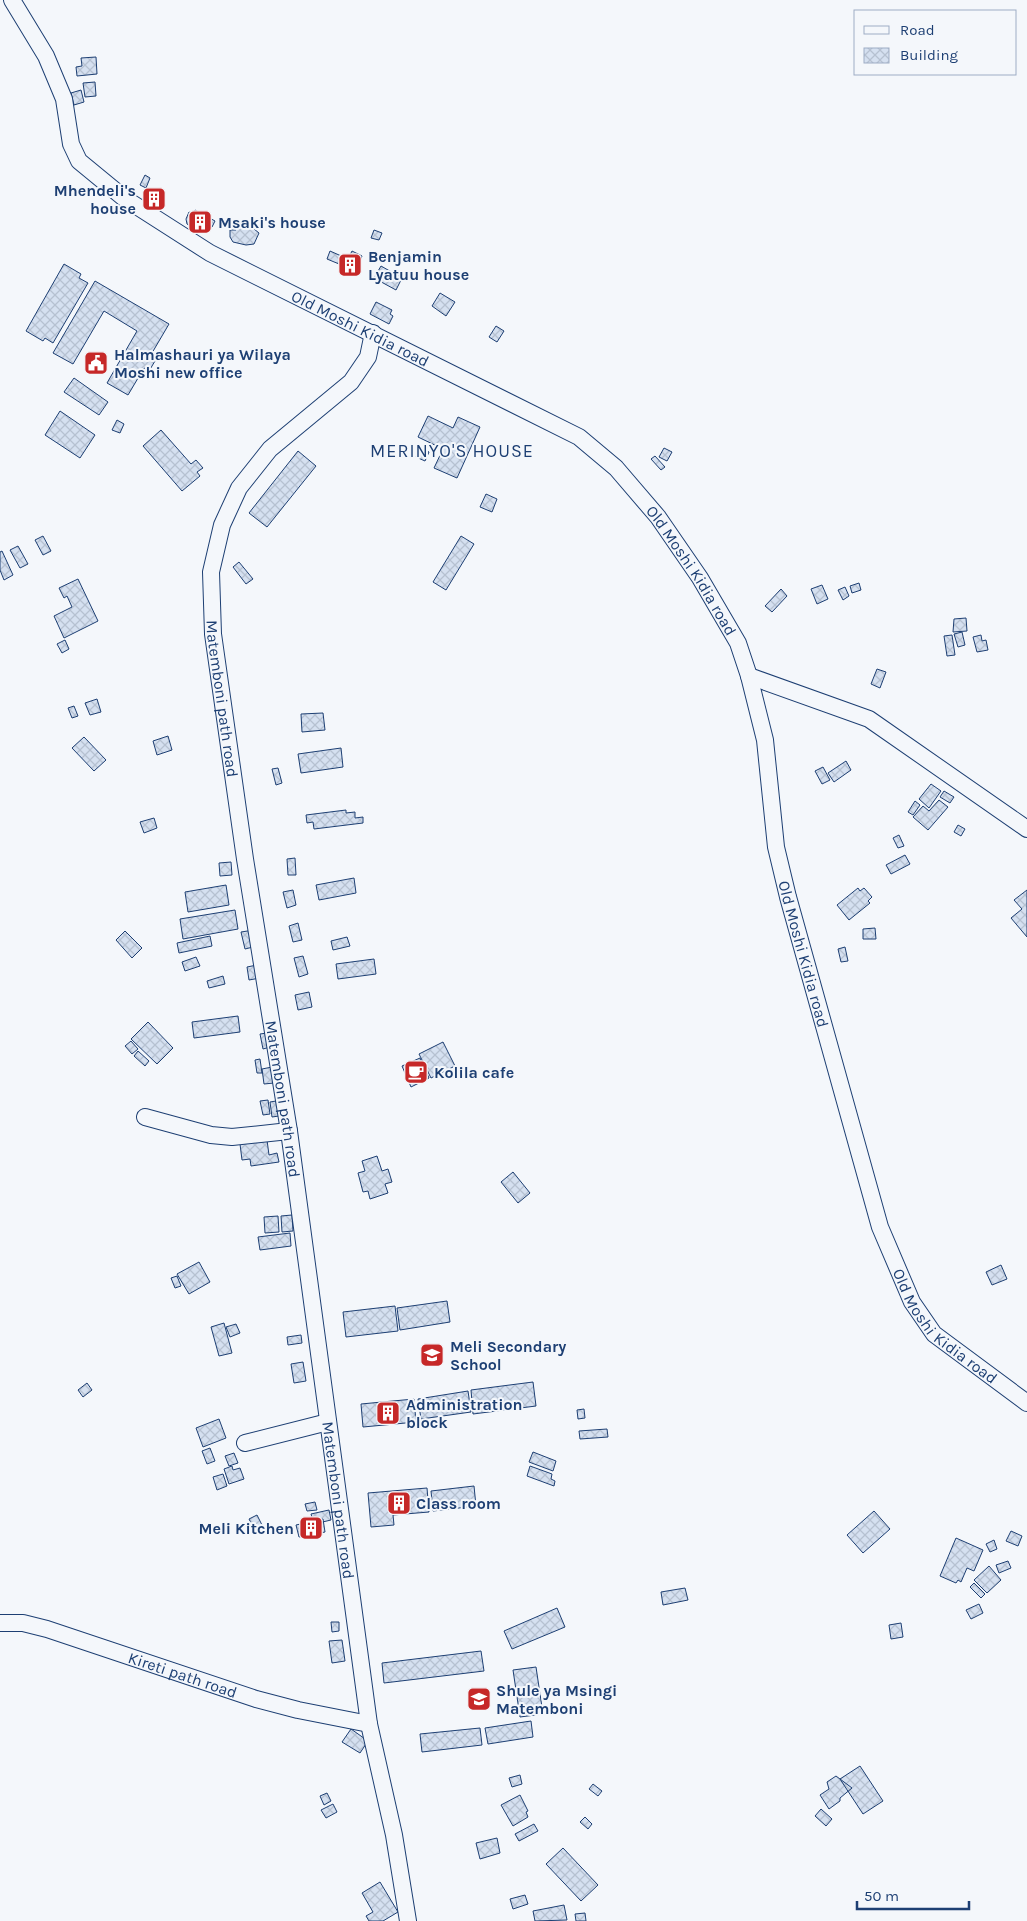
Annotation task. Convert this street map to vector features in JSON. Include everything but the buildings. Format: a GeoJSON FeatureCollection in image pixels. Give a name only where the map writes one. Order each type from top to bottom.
{"type":"FeatureCollection","features":[{"type":"Feature","properties":{"kind":"street","name":"Old Moshi Kidia road"},"geometry":{"type":"LineString","coordinates":[[12,0],[46,56],[64,99],[71,144],[79,161],[124,198],[210,252],[579,437],[616,468],[658,517],[700,578],[731,630],[750,676],[765,740],[776,847],[880,1227],[912,1302],[934,1334],[1027,1402]]}},
{"type":"Feature","properties":{"kind":"street","name":"Matemboni path road"},"geometry":{"type":"LineString","coordinates":[[372,332],[368,357],[350,382],[270,449],[239,488],[222,525],[211,572],[213,634],[245,859],[289,1131],[369,1724],[394,1835],[408,1921]]}},
{"type":"Feature","properties":{"kind":"street"},"geometry":{"type":"LineString","coordinates":[[750,676],[870,719],[1027,829]]}},
{"type":"Feature","properties":{"kind":"street"},"geometry":{"type":"LineString","coordinates":[[145,1117],[211,1134],[232,1137],[289,1131]]}},
{"type":"Feature","properties":{"kind":"street"},"geometry":{"type":"LineString","coordinates":[[245,1443],[328,1422]]}},
{"type":"Feature","properties":{"kind":"street","name":"Kireti path road"},"geometry":{"type":"LineString","coordinates":[[0,1623],[23,1624],[47,1629],[256,1699],[298,1710],[369,1724]]}},
{"type":"Feature","properties":{"kind":"place","name":"Mhendeli's house"},"geometry":{"type":"Point","coordinates":[154,199]}},
{"type":"Feature","properties":{"kind":"place","name":"Msaki's house"},"geometry":{"type":"Point","coordinates":[200,222]}},
{"type":"Feature","properties":{"kind":"place","name":"Benjamin Lyatuu house"},"geometry":{"type":"Point","coordinates":[350,265]}},
{"type":"Feature","properties":{"kind":"place","name":"Halmashauri ya Wilaya Moshi new office"},"geometry":{"type":"Point","coordinates":[96,363]}},
{"type":"Feature","properties":{"kind":"place","name":"Kolila cafe"},"geometry":{"type":"Point","coordinates":[416,1072]}},
{"type":"Feature","properties":{"kind":"place","name":"Meli Secondary School"},"geometry":{"type":"Point","coordinates":[432,1355]}},
{"type":"Feature","properties":{"kind":"place","name":"Administration block"},"geometry":{"type":"Point","coordinates":[388,1413]}},
{"type":"Feature","properties":{"kind":"place","name":"Class room"},"geometry":{"type":"Point","coordinates":[399,1503]}},
{"type":"Feature","properties":{"kind":"place","name":"Meli Kitchen"},"geometry":{"type":"Point","coordinates":[311,1528]}},
{"type":"Feature","properties":{"kind":"place","name":"Shule ya Msingi Matemboni"},"geometry":{"type":"Point","coordinates":[479,1699]}},
{"type":"Feature","properties":{"kind":"district","name":"MERINYO'S HOUSE"},"geometry":{"type":"Point","coordinates":[452,451]}}]}
